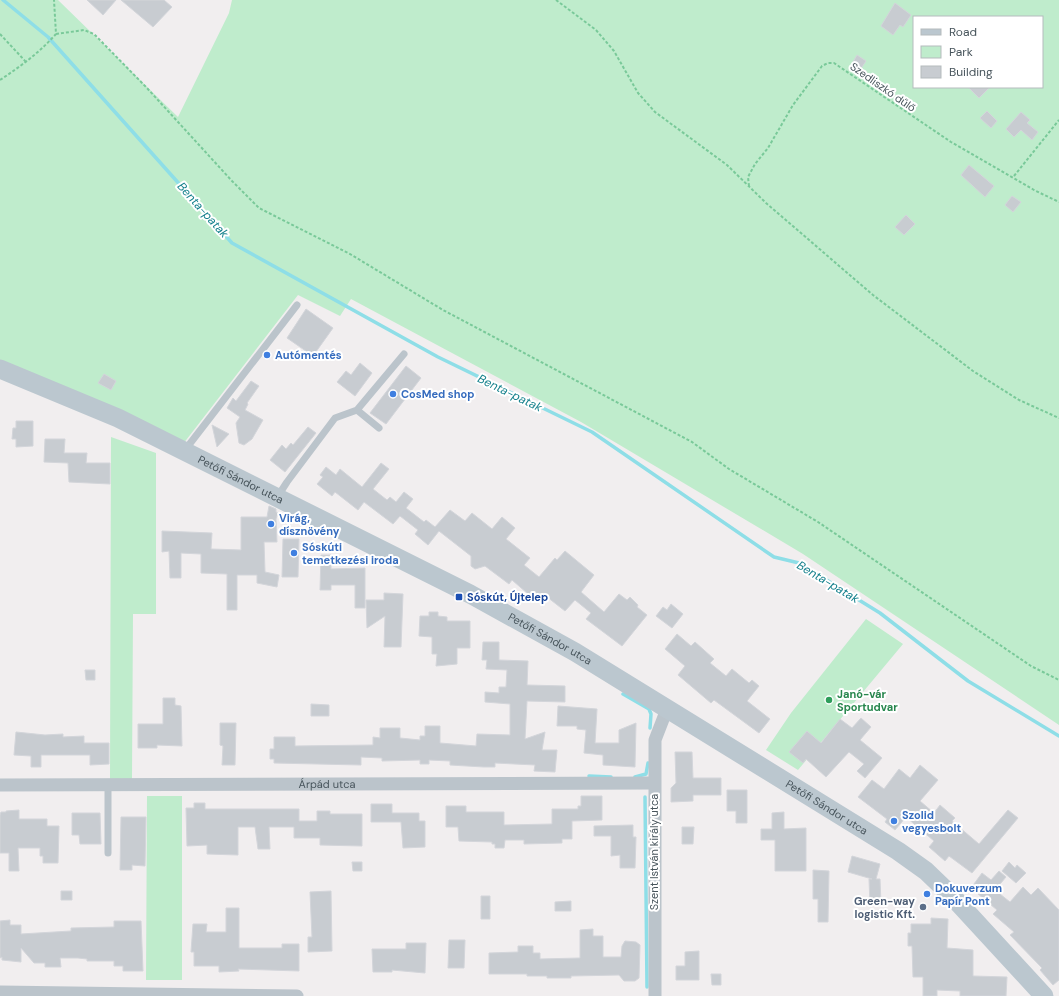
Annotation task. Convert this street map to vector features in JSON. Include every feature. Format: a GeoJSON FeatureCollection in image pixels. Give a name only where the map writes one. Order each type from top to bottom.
{"type":"FeatureCollection","features":[{"type":"Feature","properties":{"kind":"main road","name":"Petőfi Sándor utca"},"geometry":{"type":"LineString","coordinates":[[0,369],[118,418],[278,497],[516,619],[575,652],[898,851],[926,871],[975,919],[1044,996]]}},
{"type":"Feature","properties":{"kind":"street","name":"Szent István király utca"},"geometry":{"type":"LineString","coordinates":[[655,996],[654,783],[656,735],[667,710]]}},
{"type":"Feature","properties":{"kind":"street","name":"Árpád utca"},"geometry":{"type":"LineString","coordinates":[[0,785],[108,783],[654,783]]}},
{"type":"Feature","properties":{"kind":"street"},"geometry":{"type":"LineString","coordinates":[[0,992],[106,995],[297,996]]}},
{"type":"Feature","properties":{"kind":"lane"},"geometry":{"type":"LineString","coordinates":[[185,451],[297,304]]}},
{"type":"Feature","properties":{"kind":"lane"},"geometry":{"type":"LineString","coordinates":[[278,497],[287,482],[335,418],[358,410],[404,354]]}},
{"type":"Feature","properties":{"kind":"lane"},"geometry":{"type":"LineString","coordinates":[[358,410],[379,428]]}},
{"type":"Feature","properties":{"kind":"lane"},"geometry":{"type":"LineString","coordinates":[[108,783],[108,853]]}},
{"type":"Feature","properties":{"kind":"path"},"geometry":{"type":"LineString","coordinates":[[54,0],[53,18],[56,34]]}},
{"type":"Feature","properties":{"kind":"path"},"geometry":{"type":"LineString","coordinates":[[556,0],[596,30],[614,51],[638,93],[655,112],[670,125],[719,159],[818,249],[930,340],[974,371],[1019,400],[1059,418]]}},
{"type":"Feature","properties":{"kind":"path"},"geometry":{"type":"LineString","coordinates":[[0,80],[27,63],[44,48],[56,34],[84,30],[94,34],[146,87],[232,181],[259,208],[350,254],[443,310],[692,442],[730,469],[818,522],[1031,666],[1059,680]]}},
{"type":"Feature","properties":{"kind":"path"},"geometry":{"type":"LineString","coordinates":[[0,34],[27,63]]}},
{"type":"Feature","properties":{"kind":"path","name":"Szedliszkó dűlő"},"geometry":{"type":"LineString","coordinates":[[749,187],[748,177],[755,164],[768,148],[793,104],[822,66],[828,63],[834,63],[951,142],[1014,176],[1034,190],[1059,202]]}},
{"type":"Feature","properties":{"kind":"path"},"geometry":{"type":"LineString","coordinates":[[1014,176],[1059,120]]}},
{"type":"Feature","properties":{"kind":"green space"},"geometry":{"type":"Polygon","coordinates":[[[0,0],[58,0],[178,117],[229,13],[232,0],[1059,0],[1059,725],[803,554],[581,422],[351,299],[340,316],[298,295],[180,448],[0,369],[0,0]]]}},
{"type":"Feature","properties":{"kind":"green space"},"geometry":{"type":"Polygon","coordinates":[[[111,437],[156,453],[156,614],[133,614],[132,779],[110,779],[111,437]]]}},
{"type":"Feature","properties":{"kind":"green space","name":"Janó-vár Sportudvar"},"geometry":{"type":"Polygon","coordinates":[[[866,619],[903,644],[798,770],[766,750],[791,713],[866,619]]]}},
{"type":"Feature","properties":{"kind":"green space"},"geometry":{"type":"Polygon","coordinates":[[[147,796],[182,796],[182,980],[146,980],[147,796]]]}},
{"type":"Feature","properties":{"kind":"building"},"geometry":{"type":"Polygon","coordinates":[[[87,0],[116,0],[103,15],[87,0]]]}},
{"type":"Feature","properties":{"kind":"building"},"geometry":{"type":"Polygon","coordinates":[[[121,0],[164,0],[172,7],[153,27],[121,0]]]}},
{"type":"Feature","properties":{"kind":"building"},"geometry":{"type":"Polygon","coordinates":[[[895,3],[911,15],[903,27],[900,25],[893,35],[881,26],[895,3]]]}},
{"type":"Feature","properties":{"kind":"building"},"geometry":{"type":"Polygon","coordinates":[[[857,55],[866,61],[860,70],[852,64],[857,55]]]}},
{"type":"Feature","properties":{"kind":"building"},"geometry":{"type":"Polygon","coordinates":[[[969,88],[989,88],[979,98],[969,88]]]}},
{"type":"Feature","properties":{"kind":"building"},"geometry":{"type":"Polygon","coordinates":[[[987,111],[997,121],[991,128],[980,118],[987,111]]]}},
{"type":"Feature","properties":{"kind":"building"},"geometry":{"type":"Polygon","coordinates":[[[1021,112],[1030,120],[1027,123],[1038,132],[1032,140],[1021,130],[1014,137],[1006,129],[1021,112]]]}},
{"type":"Feature","properties":{"kind":"building"},"geometry":{"type":"Polygon","coordinates":[[[969,165],[994,186],[985,197],[961,175],[969,165]]]}},
{"type":"Feature","properties":{"kind":"building"},"geometry":{"type":"Polygon","coordinates":[[[1012,196],[1021,202],[1013,212],[1005,205],[1012,196]]]}},
{"type":"Feature","properties":{"kind":"building"},"geometry":{"type":"Polygon","coordinates":[[[906,215],[915,224],[904,235],[895,227],[906,215]]]}},
{"type":"Feature","properties":{"kind":"building"},"geometry":{"type":"Polygon","coordinates":[[[306,309],[333,328],[313,356],[287,338],[306,309]]]}},
{"type":"Feature","properties":{"kind":"building"},"geometry":{"type":"Polygon","coordinates":[[[360,363],[372,373],[355,396],[337,382],[346,371],[351,375],[360,363]]]}},
{"type":"Feature","properties":{"kind":"building"},"geometry":{"type":"Polygon","coordinates":[[[406,366],[421,378],[386,424],[370,413],[406,366]]]}},
{"type":"Feature","properties":{"kind":"building"},"geometry":{"type":"Polygon","coordinates":[[[104,374],[116,381],[111,390],[98,383],[104,374]]]}},
{"type":"Feature","properties":{"kind":"building"},"geometry":{"type":"Polygon","coordinates":[[[251,381],[259,386],[247,403],[248,404],[245,410],[263,420],[252,439],[244,445],[239,443],[236,423],[240,417],[227,408],[233,398],[236,401],[251,381]]]}},
{"type":"Feature","properties":{"kind":"building"},"geometry":{"type":"Polygon","coordinates":[[[16,421],[33,421],[33,446],[16,447],[16,439],[12,439],[13,428],[16,428],[16,421]]]}},
{"type":"Feature","properties":{"kind":"building"},"geometry":{"type":"Polygon","coordinates":[[[212,425],[229,434],[217,447],[212,425]]]}},
{"type":"Feature","properties":{"kind":"building"},"geometry":{"type":"Polygon","coordinates":[[[308,427],[316,433],[285,472],[270,460],[282,445],[286,449],[291,443],[293,445],[308,427]]]}},
{"type":"Feature","properties":{"kind":"building"},"geometry":{"type":"Polygon","coordinates":[[[45,439],[65,439],[64,453],[87,453],[86,463],[110,463],[110,484],[69,482],[68,463],[44,462],[45,439]]]}},
{"type":"Feature","properties":{"kind":"building"},"geometry":{"type":"Polygon","coordinates":[[[381,463],[389,469],[373,489],[387,500],[390,497],[396,502],[404,492],[413,499],[406,508],[424,522],[426,520],[435,527],[450,510],[465,521],[472,513],[492,529],[502,517],[515,528],[506,539],[530,558],[524,565],[539,577],[555,558],[557,560],[565,551],[594,575],[581,592],[604,612],[619,594],[627,600],[630,597],[638,605],[637,607],[647,615],[622,646],[586,619],[591,613],[575,600],[565,611],[542,593],[535,600],[512,580],[509,584],[485,566],[475,569],[471,566],[471,556],[439,531],[428,545],[415,534],[418,530],[400,516],[393,524],[364,502],[358,510],[335,492],[332,496],[317,484],[323,477],[320,475],[326,467],[336,475],[340,469],[362,487],[381,463]]]}},
{"type":"Feature","properties":{"kind":"building"},"geometry":{"type":"Polygon","coordinates":[[[269,506],[276,509],[276,512],[278,513],[276,519],[277,542],[264,542],[265,572],[279,575],[277,587],[257,583],[257,575],[237,575],[237,610],[227,610],[227,574],[201,573],[201,554],[181,553],[181,578],[170,578],[169,551],[162,552],[162,531],[212,533],[211,549],[241,550],[241,517],[267,517],[269,506]]]}},
{"type":"Feature","properties":{"kind":"building"},"geometry":{"type":"Polygon","coordinates":[[[283,539],[299,539],[298,577],[282,577],[283,539]]]}},
{"type":"Feature","properties":{"kind":"building"},"geometry":{"type":"Polygon","coordinates":[[[321,555],[331,555],[331,569],[365,568],[365,608],[355,608],[355,585],[331,585],[331,590],[320,590],[321,555]]]}},
{"type":"Feature","properties":{"kind":"building"},"geometry":{"type":"Polygon","coordinates":[[[384,593],[403,594],[401,647],[384,647],[385,616],[367,628],[366,600],[384,600],[384,593]]]}},
{"type":"Feature","properties":{"kind":"building"},"geometry":{"type":"Polygon","coordinates":[[[671,604],[683,614],[672,628],[656,616],[663,607],[667,610],[671,604]]]}},
{"type":"Feature","properties":{"kind":"building"},"geometry":{"type":"Polygon","coordinates":[[[429,612],[438,612],[438,616],[447,617],[447,621],[470,621],[470,648],[457,648],[457,664],[436,666],[437,654],[432,654],[432,637],[419,636],[420,616],[429,616],[429,612]]]}},
{"type":"Feature","properties":{"kind":"building"},"geometry":{"type":"Polygon","coordinates":[[[677,634],[691,646],[695,642],[714,659],[710,663],[726,676],[732,669],[749,683],[752,680],[759,686],[747,701],[770,719],[759,733],[714,700],[711,703],[678,675],[685,666],[665,649],[677,634]]]}},
{"type":"Feature","properties":{"kind":"building"},"geometry":{"type":"Polygon","coordinates":[[[483,642],[499,642],[499,660],[528,661],[527,685],[565,686],[565,702],[527,701],[525,739],[545,732],[542,750],[557,750],[555,772],[534,771],[535,765],[495,763],[495,767],[484,767],[450,765],[450,761],[429,760],[429,764],[420,764],[420,760],[382,761],[382,758],[361,757],[361,765],[274,763],[274,759],[270,759],[270,749],[274,749],[274,737],[295,737],[295,746],[373,745],[373,737],[380,738],[380,728],[400,728],[400,738],[420,740],[420,736],[425,736],[425,726],[440,726],[440,743],[476,746],[477,734],[510,735],[510,704],[485,702],[485,692],[499,693],[499,687],[506,687],[507,670],[486,669],[487,660],[482,660],[483,642]]]}},
{"type":"Feature","properties":{"kind":"building"},"geometry":{"type":"Polygon","coordinates":[[[85,670],[95,670],[95,680],[86,680],[85,670]]]}},
{"type":"Feature","properties":{"kind":"building"},"geometry":{"type":"Polygon","coordinates":[[[163,698],[175,698],[175,705],[181,706],[182,746],[157,745],[157,748],[138,748],[138,724],[163,724],[163,698]]]}},
{"type":"Feature","properties":{"kind":"building"},"geometry":{"type":"Polygon","coordinates":[[[311,704],[329,705],[329,716],[311,716],[311,704]]]}},
{"type":"Feature","properties":{"kind":"building"},"geometry":{"type":"Polygon","coordinates":[[[558,706],[597,709],[595,743],[619,743],[619,730],[636,723],[635,767],[603,765],[603,755],[584,753],[586,730],[577,729],[577,726],[557,726],[558,706]]]}},
{"type":"Feature","properties":{"kind":"building"},"geometry":{"type":"Polygon","coordinates":[[[861,718],[871,727],[860,740],[882,758],[865,778],[857,771],[864,764],[849,752],[826,777],[806,759],[803,763],[789,752],[807,731],[821,743],[840,719],[852,728],[861,718]]]}},
{"type":"Feature","properties":{"kind":"building"},"geometry":{"type":"Polygon","coordinates":[[[220,723],[236,723],[235,765],[222,765],[223,746],[220,745],[220,723]]]}},
{"type":"Feature","properties":{"kind":"building"},"geometry":{"type":"Polygon","coordinates":[[[16,732],[45,735],[63,734],[63,737],[84,736],[84,743],[109,743],[109,764],[90,765],[90,755],[41,755],[41,767],[31,767],[31,756],[14,755],[16,732]]]}},
{"type":"Feature","properties":{"kind":"building"},"geometry":{"type":"Polygon","coordinates":[[[675,752],[692,752],[693,778],[721,778],[721,795],[693,795],[693,801],[671,802],[671,788],[676,783],[675,752]]]}},
{"type":"Feature","properties":{"kind":"building"},"geometry":{"type":"Polygon","coordinates":[[[920,765],[938,780],[920,801],[934,813],[940,805],[955,818],[952,821],[979,844],[1008,810],[1018,818],[972,873],[949,856],[945,861],[929,847],[934,841],[906,817],[895,830],[885,822],[887,819],[858,797],[872,780],[884,789],[899,769],[910,778],[920,765]]]}},
{"type":"Feature","properties":{"kind":"building"},"geometry":{"type":"Polygon","coordinates":[[[727,790],[747,790],[747,823],[736,823],[736,811],[727,811],[727,790]]]}},
{"type":"Feature","properties":{"kind":"building"},"geometry":{"type":"Polygon","coordinates":[[[581,796],[602,796],[602,820],[572,821],[572,839],[562,839],[562,843],[524,844],[524,840],[505,840],[504,848],[495,848],[495,844],[492,844],[492,842],[459,841],[458,827],[446,827],[446,806],[466,806],[466,812],[504,812],[504,825],[552,824],[552,809],[578,809],[578,806],[581,806],[581,796]]]}},
{"type":"Feature","properties":{"kind":"building"},"geometry":{"type":"Polygon","coordinates":[[[194,803],[205,803],[205,809],[299,809],[299,821],[317,821],[317,811],[330,811],[330,814],[362,814],[362,846],[320,845],[320,838],[294,838],[294,827],[269,827],[270,849],[258,849],[255,827],[238,827],[238,855],[207,854],[207,845],[187,846],[186,808],[194,808],[194,803]]]}},
{"type":"Feature","properties":{"kind":"building"},"geometry":{"type":"Polygon","coordinates":[[[371,804],[392,804],[392,813],[419,813],[419,821],[425,821],[425,847],[403,848],[401,822],[371,822],[371,804]]]}},
{"type":"Feature","properties":{"kind":"building"},"geometry":{"type":"Polygon","coordinates":[[[19,810],[19,819],[47,819],[47,826],[59,826],[58,863],[43,863],[43,856],[40,856],[40,848],[18,848],[19,871],[9,871],[9,853],[0,853],[0,815],[1,812],[19,810]]]}},
{"type":"Feature","properties":{"kind":"building"},"geometry":{"type":"Polygon","coordinates":[[[784,812],[784,829],[806,828],[806,871],[775,871],[775,840],[761,840],[761,829],[772,829],[772,813],[784,812]]]}},
{"type":"Feature","properties":{"kind":"building"},"geometry":{"type":"Polygon","coordinates":[[[72,813],[100,813],[101,844],[80,844],[79,835],[72,835],[72,813]]]}},
{"type":"Feature","properties":{"kind":"building"},"geometry":{"type":"Polygon","coordinates":[[[121,817],[146,817],[145,866],[132,865],[132,870],[120,870],[121,817]]]}},
{"type":"Feature","properties":{"kind":"building"},"geometry":{"type":"Polygon","coordinates":[[[633,825],[633,837],[636,837],[635,868],[620,868],[620,855],[611,856],[611,836],[594,836],[594,826],[633,825]]]}},
{"type":"Feature","properties":{"kind":"building"},"geometry":{"type":"Polygon","coordinates":[[[682,827],[694,827],[693,844],[682,844],[682,827]]]}},
{"type":"Feature","properties":{"kind":"building"},"geometry":{"type":"Polygon","coordinates":[[[852,856],[880,864],[876,879],[880,879],[881,905],[870,905],[869,879],[872,879],[848,872],[852,856]]]}},
{"type":"Feature","properties":{"kind":"building"},"geometry":{"type":"Polygon","coordinates":[[[352,862],[362,862],[362,871],[353,871],[352,862]]]}},
{"type":"Feature","properties":{"kind":"building"},"geometry":{"type":"Polygon","coordinates":[[[1009,862],[1015,868],[1017,865],[1026,873],[1016,883],[1002,871],[1009,862]]]}},
{"type":"Feature","properties":{"kind":"building"},"geometry":{"type":"Polygon","coordinates":[[[813,870],[829,871],[828,922],[818,922],[818,899],[813,899],[813,870]]]}},
{"type":"Feature","properties":{"kind":"building"},"geometry":{"type":"Polygon","coordinates":[[[999,871],[1006,877],[995,890],[1010,902],[1023,887],[1031,895],[1038,888],[1059,910],[1059,980],[1053,985],[1040,970],[1042,968],[1010,935],[1014,932],[993,914],[997,910],[971,888],[982,873],[991,880],[999,871]]]}},
{"type":"Feature","properties":{"kind":"building"},"geometry":{"type":"Polygon","coordinates":[[[61,891],[72,891],[72,900],[61,900],[61,891]]]}},
{"type":"Feature","properties":{"kind":"building"},"geometry":{"type":"Polygon","coordinates":[[[331,891],[332,951],[308,952],[308,937],[312,937],[310,892],[331,891]]]}},
{"type":"Feature","properties":{"kind":"building"},"geometry":{"type":"Polygon","coordinates":[[[481,896],[490,896],[490,919],[481,919],[481,896]]]}},
{"type":"Feature","properties":{"kind":"building"},"geometry":{"type":"Polygon","coordinates":[[[571,901],[571,911],[555,911],[555,902],[571,901]]]}},
{"type":"Feature","properties":{"kind":"building"},"geometry":{"type":"Polygon","coordinates":[[[226,908],[239,908],[239,948],[282,948],[282,944],[299,944],[299,971],[238,969],[239,971],[219,972],[219,966],[194,966],[194,952],[191,952],[193,924],[207,924],[206,932],[226,932],[226,908]]]}},
{"type":"Feature","properties":{"kind":"building"},"geometry":{"type":"Polygon","coordinates":[[[931,918],[948,919],[947,948],[973,950],[973,976],[1007,977],[1006,996],[960,996],[960,991],[937,990],[937,996],[923,996],[923,977],[913,977],[912,946],[908,946],[908,933],[911,933],[911,924],[931,924],[931,918]]]}},
{"type":"Feature","properties":{"kind":"building"},"geometry":{"type":"Polygon","coordinates":[[[10,920],[10,925],[21,925],[21,934],[71,931],[71,928],[114,927],[114,921],[141,921],[143,971],[123,971],[123,966],[114,966],[114,961],[87,961],[87,959],[78,958],[60,958],[61,967],[45,967],[45,963],[34,963],[21,948],[21,962],[2,960],[2,957],[0,958],[0,921],[10,920]]]}},
{"type":"Feature","properties":{"kind":"building"},"geometry":{"type":"Polygon","coordinates":[[[593,929],[593,936],[603,936],[603,957],[621,957],[622,946],[625,941],[636,942],[640,945],[639,978],[635,981],[624,981],[619,975],[547,978],[547,976],[527,976],[527,974],[489,974],[489,953],[518,952],[518,946],[533,946],[533,953],[540,953],[540,959],[580,958],[580,930],[593,929]]]}},
{"type":"Feature","properties":{"kind":"building"},"geometry":{"type":"Polygon","coordinates":[[[449,940],[465,940],[464,968],[448,968],[449,940]]]}},
{"type":"Feature","properties":{"kind":"building"},"geometry":{"type":"Polygon","coordinates":[[[406,943],[426,943],[425,973],[392,970],[392,972],[373,972],[372,949],[406,949],[406,943]]]}},
{"type":"Feature","properties":{"kind":"building"},"geometry":{"type":"Polygon","coordinates":[[[699,951],[699,980],[676,980],[676,966],[685,966],[685,952],[699,951]]]}},
{"type":"Feature","properties":{"kind":"building"},"geometry":{"type":"Polygon","coordinates":[[[711,974],[721,974],[721,985],[712,985],[711,974]]]}},
{"type":"Feature","properties":{"kind":"waterway","name":"Benta-patak"},"geometry":{"type":"LineString","coordinates":[[3,0],[48,37],[232,243],[438,357],[592,432],[774,557],[799,563],[880,613],[968,681],[1059,736]]}},
{"type":"Feature","properties":{"kind":"waterway"},"geometry":{"type":"LineString","coordinates":[[623,694],[649,709],[651,714],[650,728]]}},
{"type":"Feature","properties":{"kind":"waterway"},"geometry":{"type":"LineString","coordinates":[[635,777],[646,774],[648,763]]}},
{"type":"Feature","properties":{"kind":"waterway"},"geometry":{"type":"LineString","coordinates":[[589,776],[611,777]]}},
{"type":"Feature","properties":{"kind":"waterway"},"geometry":{"type":"LineString","coordinates":[[645,797],[647,987]]}},
{"type":"Feature","properties":{"kind":"place","name":"Autómentés"},"geometry":{"type":"Point","coordinates":[267,355]}},
{"type":"Feature","properties":{"kind":"place","name":"CosMed shop"},"geometry":{"type":"Point","coordinates":[393,394]}},
{"type":"Feature","properties":{"kind":"place","name":"Virág, dísznövény"},"geometry":{"type":"Point","coordinates":[271,524]}},
{"type":"Feature","properties":{"kind":"place","name":"Sóskúti temetkezési iroda"},"geometry":{"type":"Point","coordinates":[294,553]}},
{"type":"Feature","properties":{"kind":"place","name":"Sóskút, Újtelep"},"geometry":{"type":"Point","coordinates":[459,597]}},
{"type":"Feature","properties":{"kind":"place","name":"Janó-vár Sportudvar"},"geometry":{"type":"Point","coordinates":[829,700]}},
{"type":"Feature","properties":{"kind":"place","name":"Szolid vegyesbolt"},"geometry":{"type":"Point","coordinates":[894,821]}},
{"type":"Feature","properties":{"kind":"place","name":"Dokuverzum Papír Pont"},"geometry":{"type":"Point","coordinates":[927,894]}},
{"type":"Feature","properties":{"kind":"place","name":"Green-way logistic Kft."},"geometry":{"type":"Point","coordinates":[923,907]}}]}
